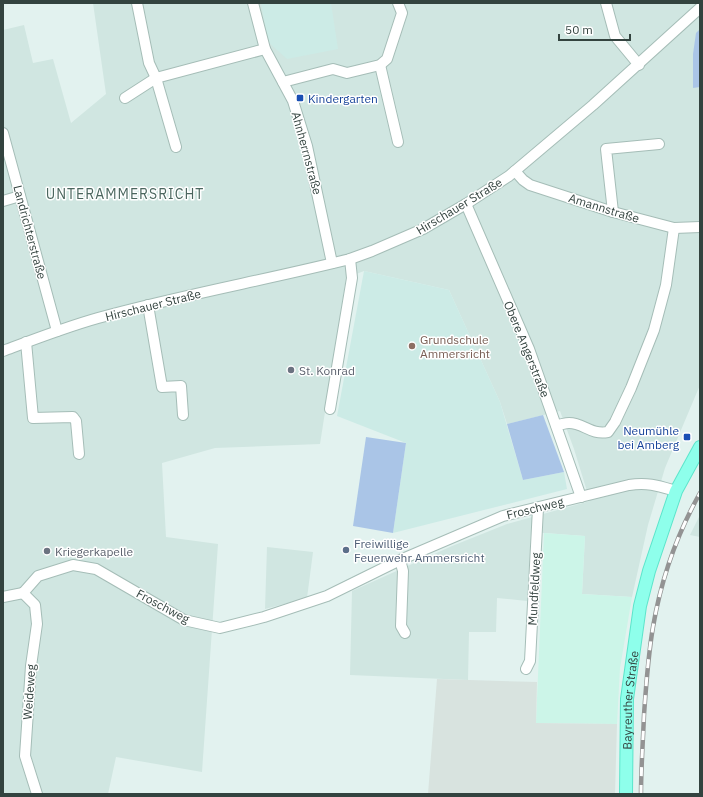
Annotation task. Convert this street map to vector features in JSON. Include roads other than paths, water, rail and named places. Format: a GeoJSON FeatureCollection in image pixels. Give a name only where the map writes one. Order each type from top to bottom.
{"type":"FeatureCollection","features":[{"type":"Feature","properties":{"kind":"main road"},"geometry":{"type":"LineString","coordinates":[[676,491],[700,447]]}},
{"type":"Feature","properties":{"kind":"main road","name":"Bayreuther Straße"},"geometry":{"type":"LineString","coordinates":[[626,794],[627,699],[640,606],[649,571],[676,491]]}},
{"type":"Feature","properties":{"kind":"street"},"geometry":{"type":"LineString","coordinates":[[137,3],[149,63],[156,78],[176,148]]}},
{"type":"Feature","properties":{"kind":"street","name":"Ahnherrnstraße"},"geometry":{"type":"LineString","coordinates":[[253,3],[265,49],[293,101],[307,146],[332,263]]}},
{"type":"Feature","properties":{"kind":"street"},"geometry":{"type":"LineString","coordinates":[[283,82],[333,69],[346,73],[380,65],[387,59],[402,13],[398,3]]}},
{"type":"Feature","properties":{"kind":"street"},"geometry":{"type":"LineString","coordinates":[[606,3],[615,36],[639,65]]}},
{"type":"Feature","properties":{"kind":"street","name":"Hirschauer Straße"},"geometry":{"type":"LineString","coordinates":[[3,351],[57,331],[148,305],[350,258],[372,251],[423,229],[466,204],[515,171],[639,65],[700,8]]}},
{"type":"Feature","properties":{"kind":"street"},"geometry":{"type":"LineString","coordinates":[[125,98],[156,78],[265,49]]}},
{"type":"Feature","properties":{"kind":"street"},"geometry":{"type":"LineString","coordinates":[[380,65],[398,142]]}},
{"type":"Feature","properties":{"kind":"street","name":"Landrichterstraße"},"geometry":{"type":"LineString","coordinates":[[3,133],[57,331]]}},
{"type":"Feature","properties":{"kind":"street"},"geometry":{"type":"LineString","coordinates":[[613,212],[606,149],[659,144]]}},
{"type":"Feature","properties":{"kind":"street","name":"Amannstraße"},"geometry":{"type":"LineString","coordinates":[[515,171],[530,185],[613,212],[674,228],[700,227]]}},
{"type":"Feature","properties":{"kind":"street"},"geometry":{"type":"LineString","coordinates":[[3,201],[20,196]]}},
{"type":"Feature","properties":{"kind":"street","name":"Obere Angerstraße"},"geometry":{"type":"LineString","coordinates":[[466,204],[529,349],[581,497]]}},
{"type":"Feature","properties":{"kind":"street"},"geometry":{"type":"LineString","coordinates":[[556,425],[569,423],[576,424],[601,433],[608,432],[615,422],[632,388],[654,330],[666,285],[674,228]]}},
{"type":"Feature","properties":{"kind":"street"},"geometry":{"type":"LineString","coordinates":[[330,409],[352,278],[350,258]]}},
{"type":"Feature","properties":{"kind":"street"},"geometry":{"type":"LineString","coordinates":[[148,305],[162,387],[181,386],[183,415]]}},
{"type":"Feature","properties":{"kind":"street"},"geometry":{"type":"LineString","coordinates":[[26,342],[33,418],[73,417],[76,421],[79,454]]}},
{"type":"Feature","properties":{"kind":"street","name":"Froschweg"},"geometry":{"type":"LineString","coordinates":[[23,593],[38,576],[73,565],[96,569],[184,620],[220,628],[264,617],[327,596],[400,560],[503,516],[642,483],[652,484],[676,491]]}},
{"type":"Feature","properties":{"kind":"street","name":"Mundfeldweg"},"geometry":{"type":"LineString","coordinates":[[526,669],[530,661],[538,508]]}},
{"type":"Feature","properties":{"kind":"street"},"geometry":{"type":"LineString","coordinates":[[400,560],[403,571],[401,626],[405,633]]}},
{"type":"Feature","properties":{"kind":"street"},"geometry":{"type":"LineString","coordinates":[[3,597],[23,593]]}},
{"type":"Feature","properties":{"kind":"street","name":"Weideweg"},"geometry":{"type":"LineString","coordinates":[[23,593],[35,605],[37,624],[31,666],[24,756],[37,794]]}},
{"type":"Feature","properties":{"kind":"railway"},"geometry":{"type":"LineString","coordinates":[[641,794],[646,682],[656,609],[665,575],[677,541],[700,493]]}},
{"type":"Feature","properties":{"kind":"place","name":"Kindergarten"},"geometry":{"type":"Point","coordinates":[300,98]}},
{"type":"Feature","properties":{"kind":"place","name":"Grundschule Ammersricht"},"geometry":{"type":"Point","coordinates":[412,346]}},
{"type":"Feature","properties":{"kind":"place","name":"St. Konrad"},"geometry":{"type":"Point","coordinates":[291,370]}},
{"type":"Feature","properties":{"kind":"place","name":"Neumühle bei Amberg"},"geometry":{"type":"Point","coordinates":[687,437]}},
{"type":"Feature","properties":{"kind":"place","name":"Freiwillige Feuerwehr Ammersricht"},"geometry":{"type":"Point","coordinates":[346,550]}},
{"type":"Feature","properties":{"kind":"place","name":"Kriegerkapelle"},"geometry":{"type":"Point","coordinates":[47,551]}},
{"type":"Feature","properties":{"kind":"district","name":"UNTERAMMERSRICHT"},"geometry":{"type":"Point","coordinates":[125,194]}}]}
